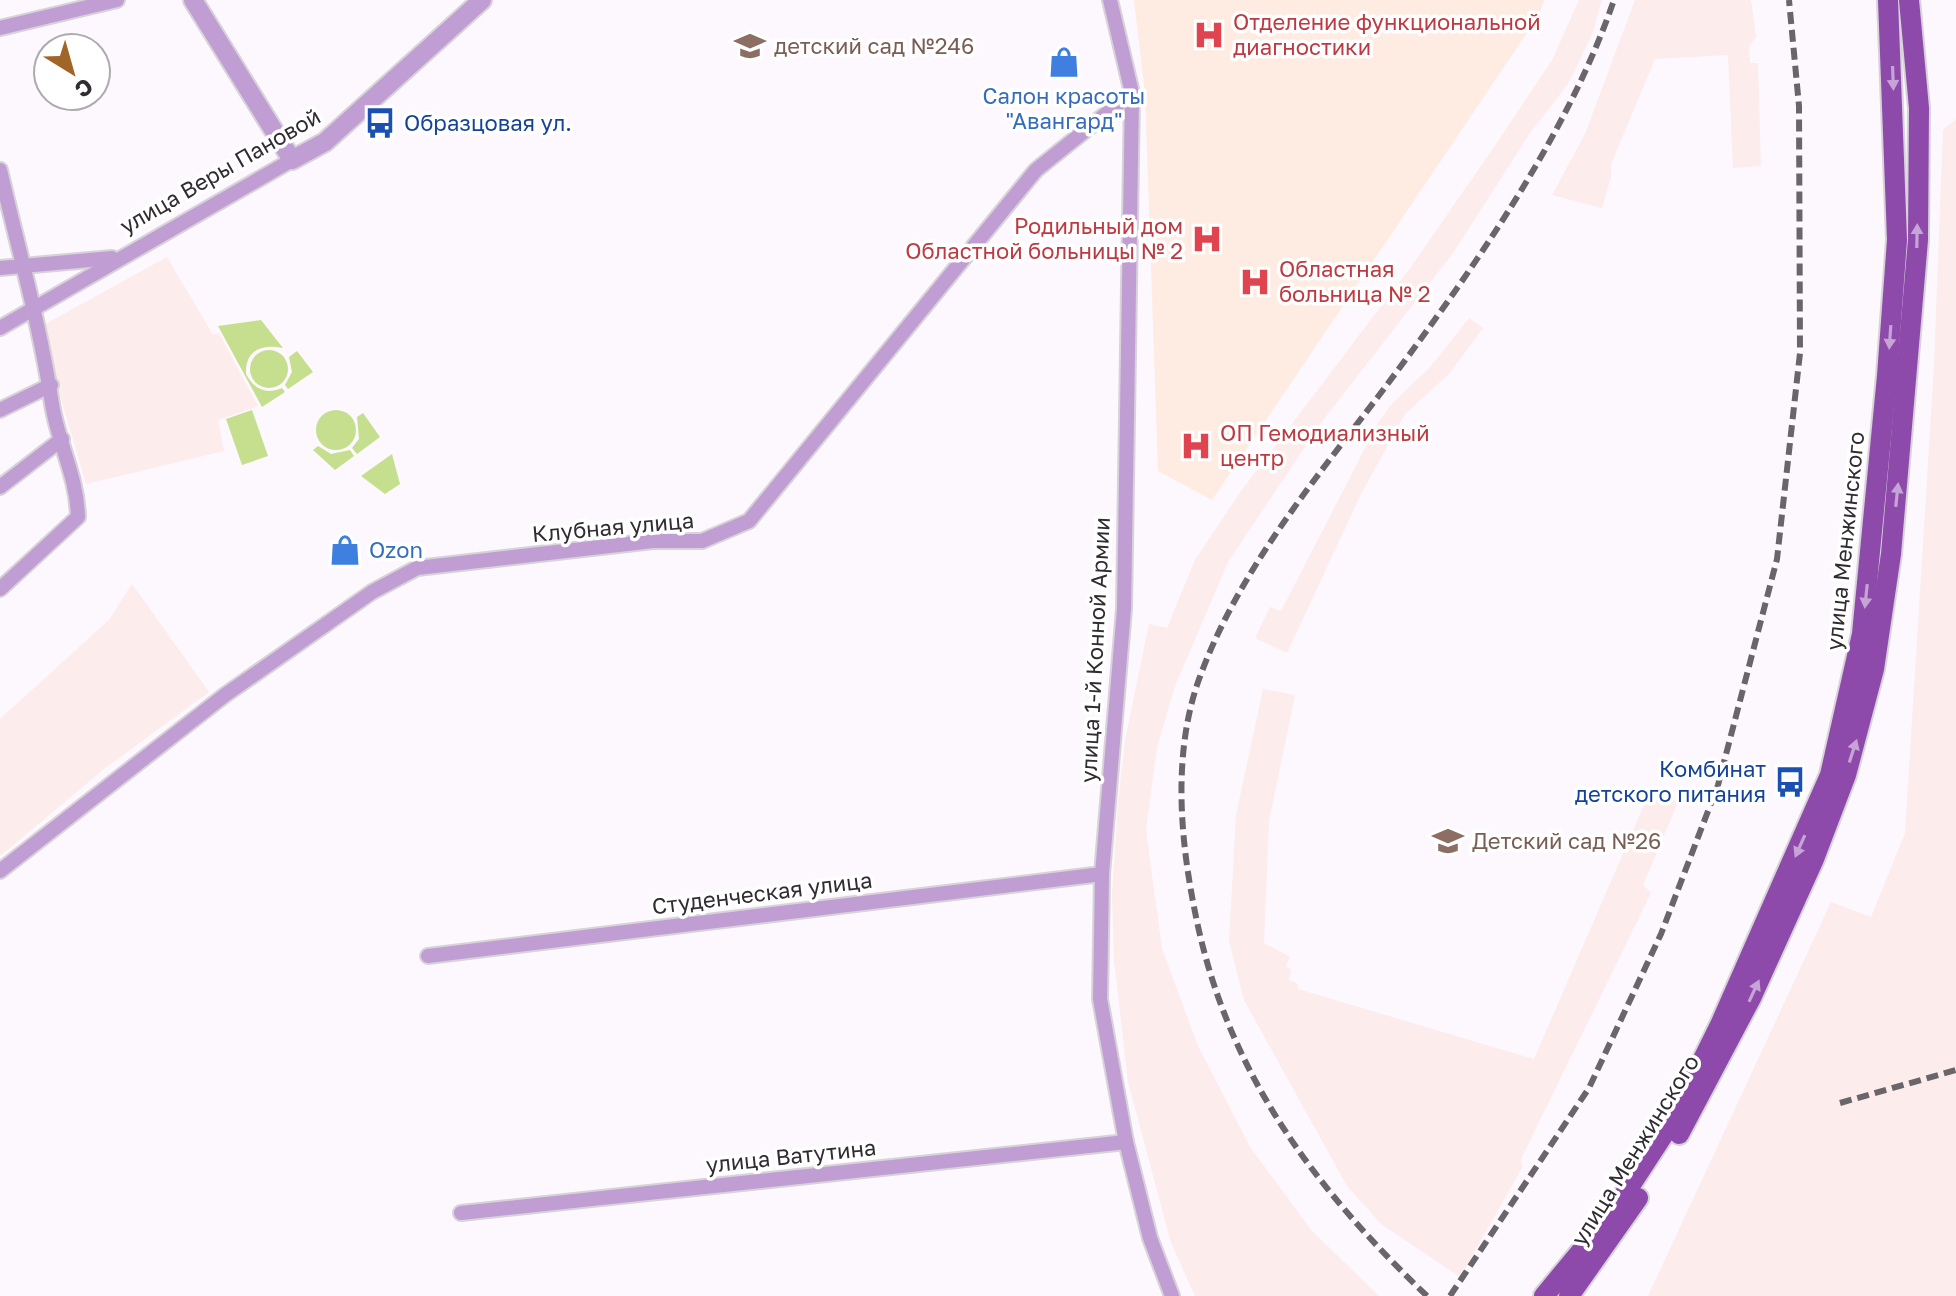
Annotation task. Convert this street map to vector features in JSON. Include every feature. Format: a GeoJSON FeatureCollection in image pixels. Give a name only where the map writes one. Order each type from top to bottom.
{"type":"FeatureCollection","features":[{"type":"Feature","properties":{"kind":"main road","name":"улица Менжинского"},"geometry":{"type":"LineString","coordinates":[[1544,1296],[1611,1215],[1673,1120],[1720,1025],[1830,775],[1862,634],[1887,376],[1897,240],[1888,0]]}},
{"type":"Feature","properties":{"kind":"main road","name":"улица Менжинского"},"geometry":{"type":"LineString","coordinates":[[1569,1296],[1623,1224],[1699,1101],[1814,859],[1863,722],[1891,554],[1918,240],[1919,108],[1909,0]]}},
{"type":"Feature","properties":{"kind":"street"},"geometry":{"type":"LineString","coordinates":[[0,28],[117,0]]}},
{"type":"Feature","properties":{"kind":"street"},"geometry":{"type":"LineString","coordinates":[[193,0],[292,160]]}},
{"type":"Feature","properties":{"kind":"street","name":"улица Веры Пановой"},"geometry":{"type":"LineString","coordinates":[[0,328],[116,258],[325,142],[482,0]]}},
{"type":"Feature","properties":{"kind":"street","name":"улица 1-й Конной Армии"},"geometry":{"type":"LineString","coordinates":[[1110,0],[1132,93],[1124,609],[1102,874],[1100,999],[1126,1142],[1150,1238],[1172,1296]]}},
{"type":"Feature","properties":{"kind":"street","name":"Клубная улица"},"geometry":{"type":"LineString","coordinates":[[0,871],[225,695],[372,592],[417,568],[653,541],[702,541],[749,521],[1036,170],[1132,93]]}},
{"type":"Feature","properties":{"kind":"street"},"geometry":{"type":"LineString","coordinates":[[0,170],[62,439],[77,488],[78,517],[0,589]]}},
{"type":"Feature","properties":{"kind":"street"},"geometry":{"type":"LineString","coordinates":[[0,268],[116,258]]}},
{"type":"Feature","properties":{"kind":"street"},"geometry":{"type":"LineString","coordinates":[[0,410],[51,385]]}},
{"type":"Feature","properties":{"kind":"street"},"geometry":{"type":"LineString","coordinates":[[0,487],[62,439]]}},
{"type":"Feature","properties":{"kind":"street","name":"Студенческая улица"},"geometry":{"type":"LineString","coordinates":[[428,956],[1102,874]]}},
{"type":"Feature","properties":{"kind":"street","name":"улица Ватутина"},"geometry":{"type":"LineString","coordinates":[[461,1213],[1126,1142]]}},
{"type":"Feature","properties":{"kind":"shaded area","name":"Областная больница № 2"},"geometry":{"type":"Polygon","coordinates":[[[1134,0],[1544,0],[1539,15],[1212,500],[1158,471],[1145,93],[1134,0]]]}},
{"type":"Feature","properties":{"kind":"shaded area"},"geometry":{"type":"Polygon","coordinates":[[[1579,0],[1602,0],[1592,35],[1568,84],[1530,133],[1453,253],[1320,424],[1228,562],[1175,686],[1157,747],[1146,830],[1162,949],[1198,1046],[1250,1147],[1312,1231],[1379,1296],[1195,1296],[1171,1243],[1128,1082],[1114,960],[1112,895],[1118,802],[1125,740],[1149,624],[1167,628],[1195,560],[1241,491],[1413,264],[1492,150],[1552,60],[1579,0]]]}},
{"type":"Feature","properties":{"kind":"shaded area"},"geometry":{"type":"Polygon","coordinates":[[[1635,0],[1751,0],[1756,37],[1749,47],[1750,63],[1758,63],[1761,166],[1733,168],[1728,55],[1655,59],[1611,164],[1611,177],[1602,208],[1552,195],[1585,134],[1635,0]]]}},
{"type":"Feature","properties":{"kind":"shaded area"},"geometry":{"type":"Polygon","coordinates":[[[1956,119],[1956,1296],[1648,1296],[1831,902],[1871,917],[1905,833],[1934,365],[1943,130],[1956,119]]]}},
{"type":"Feature","properties":{"kind":"shaded area"},"geometry":{"type":"Polygon","coordinates":[[[167,257],[213,335],[219,333],[258,406],[218,420],[224,451],[86,484],[40,327],[167,257]]]}},
{"type":"Feature","properties":{"kind":"shaded area"},"geometry":{"type":"Polygon","coordinates":[[[1469,318],[1483,328],[1449,374],[1405,414],[1361,494],[1287,653],[1255,638],[1270,607],[1281,611],[1378,423],[1390,406],[1432,365],[1469,318]]]}},
{"type":"Feature","properties":{"kind":"shaded area"},"geometry":{"type":"Polygon","coordinates":[[[132,584],[209,692],[104,769],[0,856],[0,719],[109,620],[132,584]]]}},
{"type":"Feature","properties":{"kind":"shaded area"},"geometry":{"type":"Polygon","coordinates":[[[1263,689],[1295,695],[1269,821],[1264,943],[1290,957],[1286,966],[1291,970],[1289,980],[1298,984],[1298,989],[1534,1059],[1651,789],[1678,802],[1643,885],[1651,893],[1521,1159],[1522,1168],[1460,1277],[1381,1224],[1347,1186],[1244,1000],[1229,941],[1236,815],[1263,689]]]}},
{"type":"Feature","properties":{"kind":"green space"},"geometry":{"type":"Polygon","coordinates":[[[261,320],[283,348],[257,350],[249,359],[246,374],[261,389],[271,391],[282,388],[285,392],[262,407],[218,326],[261,320]]]}},
{"type":"Feature","properties":{"kind":"green space"},"geometry":{"type":"Polygon","coordinates":[[[269,350],[282,356],[288,369],[282,382],[269,388],[256,382],[250,369],[256,356],[269,350]]]}},
{"type":"Feature","properties":{"kind":"green space"},"geometry":{"type":"Polygon","coordinates":[[[297,351],[313,372],[288,389],[285,385],[292,372],[289,357],[297,351]]]}},
{"type":"Feature","properties":{"kind":"green space"},"geometry":{"type":"Polygon","coordinates":[[[252,410],[268,456],[242,465],[226,419],[252,410]]]}},
{"type":"Feature","properties":{"kind":"green space"},"geometry":{"type":"Polygon","coordinates":[[[336,410],[350,416],[356,430],[350,444],[336,450],[322,444],[316,430],[322,416],[336,410]]]}},
{"type":"Feature","properties":{"kind":"green space"},"geometry":{"type":"Polygon","coordinates":[[[363,413],[380,437],[357,454],[352,448],[359,439],[357,417],[363,413]]]}},
{"type":"Feature","properties":{"kind":"green space"},"geometry":{"type":"Polygon","coordinates":[[[318,446],[331,454],[350,450],[354,456],[335,470],[313,450],[318,446]]]}},
{"type":"Feature","properties":{"kind":"green space"},"geometry":{"type":"Polygon","coordinates":[[[392,454],[400,484],[385,494],[361,476],[392,454]]]}},
{"type":"Feature","properties":{"kind":"railway"},"geometry":{"type":"LineString","coordinates":[[1427,1296],[1385,1254],[1311,1168],[1252,1074],[1228,1023],[1209,969],[1190,884],[1182,797],[1185,738],[1198,682],[1232,605],[1276,533],[1444,306],[1510,208],[1569,105],[1614,0]]}},
{"type":"Feature","properties":{"kind":"railway"},"geometry":{"type":"LineString","coordinates":[[1450,1296],[1589,1088],[1661,934],[1718,785],[1777,559],[1800,353],[1799,106],[1789,0]]}},
{"type":"Feature","properties":{"kind":"railway"},"geometry":{"type":"LineString","coordinates":[[1840,1103],[1956,1070]]}},
{"type":"Feature","properties":{"kind":"place","name":"Отделение функциональной диагностики"},"geometry":{"type":"Point","coordinates":[1209,35]}},
{"type":"Feature","properties":{"kind":"place","name":"детский сад №246"},"geometry":{"type":"Point","coordinates":[750,46]}},
{"type":"Feature","properties":{"kind":"place","name":"Салон красоты \"Авангард\""},"geometry":{"type":"Point","coordinates":[1064,62]}},
{"type":"Feature","properties":{"kind":"place","name":"Образцовая ул."},"geometry":{"type":"Point","coordinates":[380,123]}},
{"type":"Feature","properties":{"kind":"place","name":"Родильный дом Областной больницы № 2"},"geometry":{"type":"Point","coordinates":[1207,239]}},
{"type":"Feature","properties":{"kind":"place","name":"Областная больница № 2"},"geometry":{"type":"Point","coordinates":[1255,282]}},
{"type":"Feature","properties":{"kind":"place","name":"ОП Гемодиализный центр"},"geometry":{"type":"Point","coordinates":[1196,446]}},
{"type":"Feature","properties":{"kind":"place","name":"Ozon"},"geometry":{"type":"Point","coordinates":[345,550]}},
{"type":"Feature","properties":{"kind":"place","name":"Комбинат детского питания"},"geometry":{"type":"Point","coordinates":[1790,782]}},
{"type":"Feature","properties":{"kind":"place","name":"Детский сад №26"},"geometry":{"type":"Point","coordinates":[1448,841]}}]}
